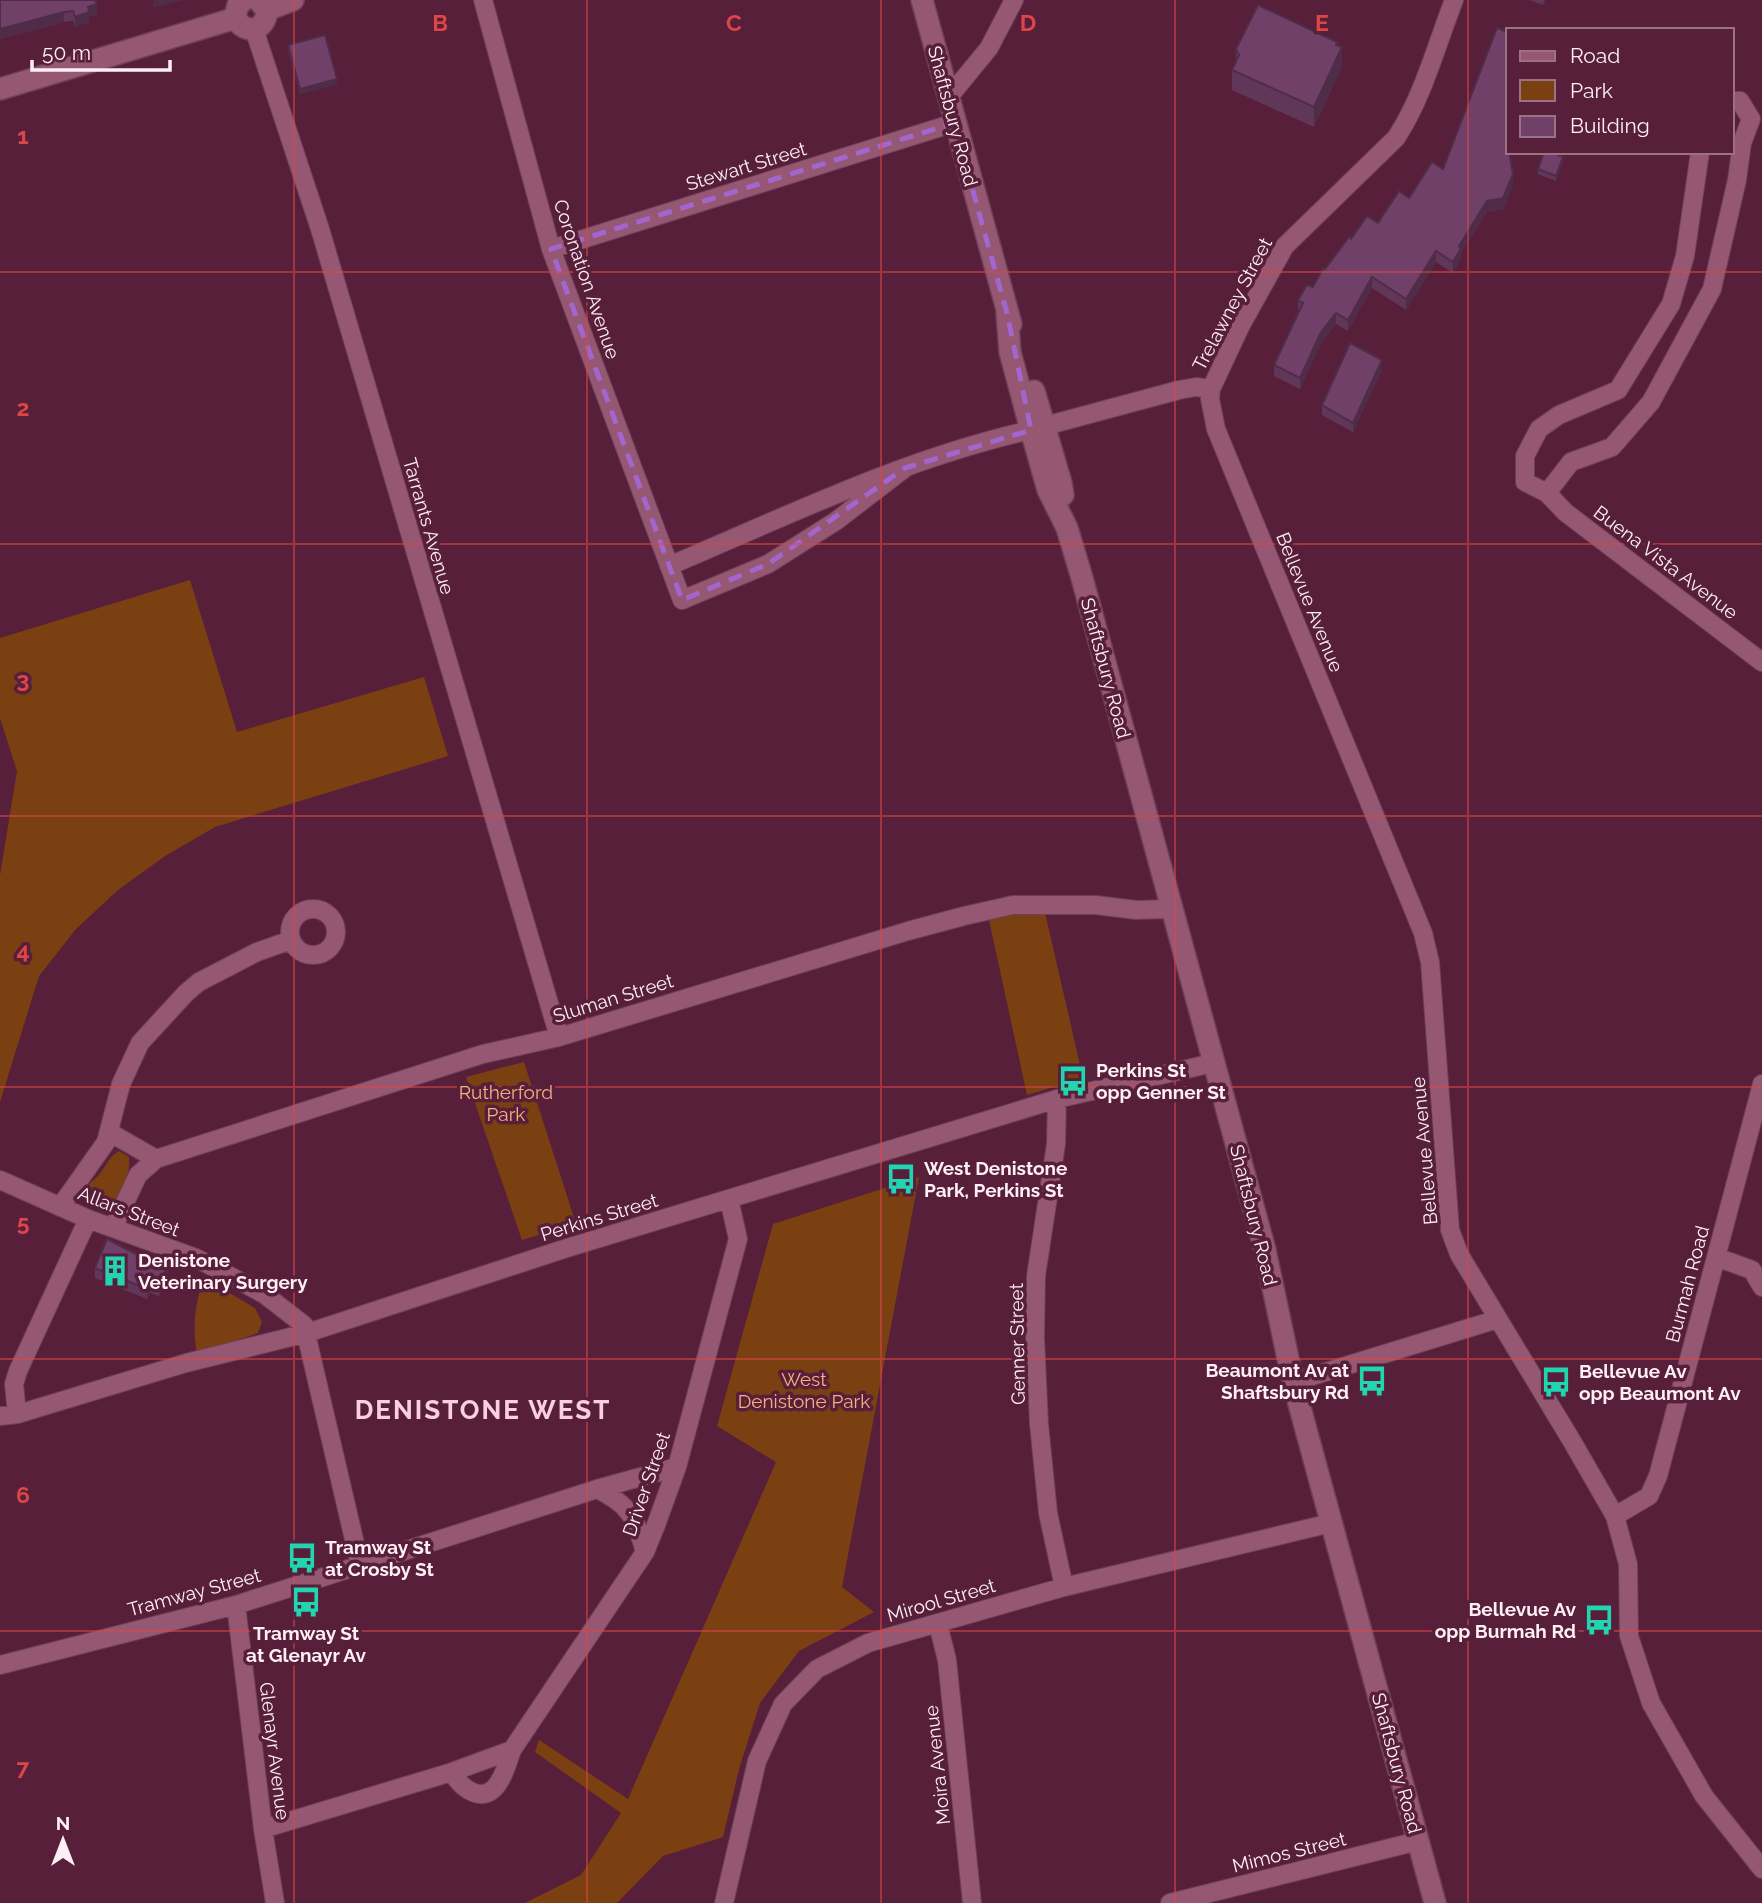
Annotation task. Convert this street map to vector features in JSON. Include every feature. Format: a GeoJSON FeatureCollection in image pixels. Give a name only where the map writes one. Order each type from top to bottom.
{"type":"FeatureCollection","features":[{"type":"Feature","properties":{"kind":"street"},"geometry":{"type":"LineString","coordinates":[[0,89],[245,16],[264,23],[262,5],[293,0]]}},
{"type":"Feature","properties":{"kind":"street","name":"Coronation Avenue"},"geometry":{"type":"LineString","coordinates":[[483,0],[551,249],[669,566]]}},
{"type":"Feature","properties":{"kind":"street","name":"Shaftsbury Road"},"geometry":{"type":"LineString","coordinates":[[922,0],[1007,313],[1021,349],[1048,490],[1067,528],[1265,1250],[1293,1382],[1435,1903]]}},
{"type":"Feature","properties":{"kind":"street"},"geometry":{"type":"LineString","coordinates":[[948,98],[989,48],[1014,0]]}},
{"type":"Feature","properties":{"kind":"street","name":"Trelawney Street"},"geometry":{"type":"LineString","coordinates":[[905,468],[836,521],[768,564],[682,600],[669,566],[905,468],[985,441],[1179,390],[1196,387],[1211,389],[1241,325],[1285,246],[1396,138],[1405,124],[1454,0]]}},
{"type":"Feature","properties":{"kind":"street","name":"Tarrants Avenue"},"geometry":{"type":"LineString","coordinates":[[245,16],[320,229],[559,1037]]}},
{"type":"Feature","properties":{"kind":"street"},"geometry":{"type":"LineString","coordinates":[[1547,493],[1571,462],[1612,447],[1651,402],[1712,289],[1737,180],[1742,143],[1751,119],[1740,102],[1734,101]]}},
{"type":"Feature","properties":{"kind":"street","name":"Stewart Street"},"geometry":{"type":"LineString","coordinates":[[551,249],[954,122]]}},
{"type":"Feature","properties":{"kind":"street","name":"Buena Vista Avenue"},"geometry":{"type":"LineString","coordinates":[[1700,154],[1685,256],[1671,304],[1618,390],[1559,415],[1539,429],[1525,456],[1525,482],[1547,493],[1565,512],[1762,662]]}},
{"type":"Feature","properties":{"kind":"street","name":"Bellevue Avenue"},"geometry":{"type":"LineString","coordinates":[[1211,389],[1210,399],[1216,429],[1423,933],[1430,962],[1450,1230],[1459,1254],[1615,1516],[1628,1564],[1629,1636],[1651,1703],[1704,1796],[1762,1869]]}},
{"type":"Feature","properties":{"kind":"street","name":"Sluman Street"},"geometry":{"type":"LineString","coordinates":[[156,1159],[483,1054],[559,1037],[908,931],[1013,905],[1096,905],[1136,911],[1170,909]]}},
{"type":"Feature","properties":{"kind":"street"},"geometry":{"type":"LineString","coordinates":[[60,1207],[106,1142],[121,1084],[140,1043],[186,993],[216,972],[257,952],[291,940]]}},
{"type":"Feature","properties":{"kind":"street","name":"Perkins Street"},"geometry":{"type":"LineString","coordinates":[[8,1415],[186,1363],[307,1334],[567,1248],[1057,1099],[1213,1063]]}},
{"type":"Feature","properties":{"kind":"street","name":"Burmah Road"},"geometry":{"type":"LineString","coordinates":[[1615,1516],[1648,1496],[1658,1476],[1762,1084]]}},
{"type":"Feature","properties":{"kind":"street","name":"Genner Street"},"geometry":{"type":"LineString","coordinates":[[1057,1099],[1056,1144],[1036,1276],[1035,1336],[1039,1424],[1048,1513],[1064,1587]]}},
{"type":"Feature","properties":{"kind":"street"},"geometry":{"type":"LineString","coordinates":[[109,1132],[156,1159],[138,1175],[113,1228]]}},
{"type":"Feature","properties":{"kind":"street","name":"Allars Street"},"geometry":{"type":"LineString","coordinates":[[0,1180],[88,1219],[196,1258],[264,1294],[304,1325],[307,1334]]}},
{"type":"Feature","properties":{"kind":"street","name":"Driver Street"},"geometry":{"type":"LineString","coordinates":[[452,1772],[464,1789],[472,1793],[486,1793],[499,1782],[512,1750],[645,1552],[677,1467],[738,1239],[729,1199]]}},
{"type":"Feature","properties":{"kind":"street"},"geometry":{"type":"LineString","coordinates":[[8,1415],[18,1371],[88,1219]]}},
{"type":"Feature","properties":{"kind":"street"},"geometry":{"type":"LineString","coordinates":[[1716,1257],[1752,1270],[1762,1287]]}},
{"type":"Feature","properties":{"kind":"street"},"geometry":{"type":"LineString","coordinates":[[1293,1382],[1498,1319]]}},
{"type":"Feature","properties":{"kind":"street"},"geometry":{"type":"LineString","coordinates":[[307,1334],[360,1565]]}},
{"type":"Feature","properties":{"kind":"street","name":"Tramway Street"},"geometry":{"type":"LineString","coordinates":[[0,1665],[236,1605],[597,1489],[677,1467]]}},
{"type":"Feature","properties":{"kind":"street"},"geometry":{"type":"LineString","coordinates":[[597,1489],[624,1505],[634,1520],[645,1552]]}},
{"type":"Feature","properties":{"kind":"street","name":"Mirool Street"},"geometry":{"type":"LineString","coordinates":[[724,1903],[757,1761],[782,1704],[817,1669],[868,1643],[1064,1587],[1331,1523]]}},
{"type":"Feature","properties":{"kind":"street","name":"Glenayr Avenue"},"geometry":{"type":"LineString","coordinates":[[236,1605],[263,1829],[275,1903]]}},
{"type":"Feature","properties":{"kind":"street","name":"Moira Avenue"},"geometry":{"type":"LineString","coordinates":[[938,1624],[947,1660],[972,1903]]}},
{"type":"Feature","properties":{"kind":"street"},"geometry":{"type":"LineString","coordinates":[[263,1829],[452,1772],[512,1750]]}},
{"type":"Feature","properties":{"kind":"street","name":"Mimos Street"},"geometry":{"type":"LineString","coordinates":[[1170,1903],[1418,1841]]}},
{"type":"Feature","properties":{"kind":"highlighted area"},"geometry":{"type":"Polygon","coordinates":[[[954,123],[1007,313],[1031,430],[905,468],[768,564],[682,600],[551,249],[954,123]]]}},
{"type":"Feature","properties":{"kind":"green space"},"geometry":{"type":"Polygon","coordinates":[[[190,580],[237,732],[424,677],[448,756],[215,827],[165,856],[118,890],[76,929],[39,976],[0,1102],[0,875],[17,771],[0,718],[0,638],[190,580]]]}},
{"type":"Feature","properties":{"kind":"green space"},"geometry":{"type":"Polygon","coordinates":[[[1044,908],[1083,1078],[1027,1095],[989,920],[1044,908]]]}},
{"type":"Feature","properties":{"kind":"green space","name":"Rutherford Park"},"geometry":{"type":"Polygon","coordinates":[[[524,1062],[576,1224],[522,1240],[466,1077],[524,1062]]]}},
{"type":"Feature","properties":{"kind":"green space"},"geometry":{"type":"Polygon","coordinates":[[[119,1151],[129,1157],[127,1178],[121,1194],[108,1209],[91,1206],[86,1196],[87,1188],[119,1151]]]}},
{"type":"Feature","properties":{"kind":"green space","name":"West Denistone Park"},"geometry":{"type":"Polygon","coordinates":[[[919,1177],[842,1587],[874,1612],[799,1651],[760,1703],[739,1769],[723,1837],[663,1856],[617,1903],[525,1903],[581,1875],[621,1813],[535,1752],[539,1740],[628,1799],[776,1462],[717,1426],[773,1224],[919,1177]]]}},
{"type":"Feature","properties":{"kind":"green space"},"geometry":{"type":"Polygon","coordinates":[[[204,1278],[255,1308],[262,1322],[258,1333],[197,1354],[195,1316],[204,1278]]]}},
{"type":"Feature","properties":{"kind":"building"},"geometry":{"type":"Polygon","coordinates":[[[0,0],[95,0],[97,4],[88,7],[89,12],[75,17],[73,11],[64,12],[0,29],[0,0]]]}},
{"type":"Feature","properties":{"kind":"building"},"geometry":{"type":"Polygon","coordinates":[[[1258,5],[1337,42],[1336,45],[1342,47],[1314,107],[1232,70],[1239,55],[1236,49],[1258,5]]]}},
{"type":"Feature","properties":{"kind":"building"},"geometry":{"type":"Polygon","coordinates":[[[1497,28],[1506,31],[1506,154],[1509,154],[1513,174],[1503,198],[1487,201],[1459,246],[1461,248],[1453,262],[1436,251],[1406,299],[1372,277],[1348,320],[1336,313],[1321,332],[1300,378],[1274,365],[1303,303],[1298,300],[1307,285],[1313,287],[1323,268],[1325,269],[1349,237],[1351,239],[1367,216],[1378,223],[1399,191],[1409,198],[1432,162],[1443,169],[1497,28]]]}},
{"type":"Feature","properties":{"kind":"building"},"geometry":{"type":"Polygon","coordinates":[[[325,35],[337,79],[300,89],[288,45],[325,35]]]}},
{"type":"Feature","properties":{"kind":"building"},"geometry":{"type":"Polygon","coordinates":[[[1543,154],[1563,157],[1556,176],[1538,169],[1543,154]]]}},
{"type":"Feature","properties":{"kind":"building"},"geometry":{"type":"Polygon","coordinates":[[[1350,343],[1382,360],[1353,423],[1322,405],[1350,343]]]}},
{"type":"Feature","properties":{"kind":"building"},"geometry":{"type":"Polygon","coordinates":[[[107,1239],[136,1254],[168,1265],[159,1286],[150,1283],[147,1289],[95,1268],[107,1239]]]}},
{"type":"Feature","properties":{"kind":"place","name":"Perkins St opp Genner St"},"geometry":{"type":"Point","coordinates":[1073,1081]}},
{"type":"Feature","properties":{"kind":"place","name":"West Denistone Park, Perkins St"},"geometry":{"type":"Point","coordinates":[901,1179]}},
{"type":"Feature","properties":{"kind":"place","name":"Denistone Veterinary Surgery"},"geometry":{"type":"Point","coordinates":[115,1271]}},
{"type":"Feature","properties":{"kind":"place","name":"Beaumont Av at Shaftsbury Rd"},"geometry":{"type":"Point","coordinates":[1372,1381]}},
{"type":"Feature","properties":{"kind":"place","name":"Bellevue Av opp Beaumont Av"},"geometry":{"type":"Point","coordinates":[1556,1382]}},
{"type":"Feature","properties":{"kind":"place","name":"Tramway St at Crosby St"},"geometry":{"type":"Point","coordinates":[302,1558]}},
{"type":"Feature","properties":{"kind":"place","name":"Tramway St at Glenayr Av"},"geometry":{"type":"Point","coordinates":[306,1602]}},
{"type":"Feature","properties":{"kind":"place","name":"Bellevue Av opp Burmah Rd"},"geometry":{"type":"Point","coordinates":[1599,1620]}},
{"type":"Feature","properties":{"kind":"district","name":"DENISTONE WEST"},"geometry":{"type":"Point","coordinates":[483,1410]}}]}
